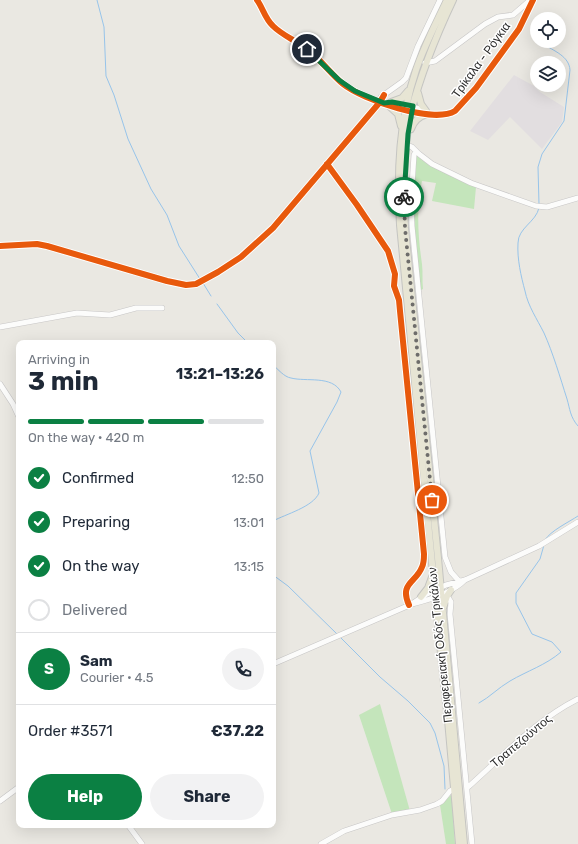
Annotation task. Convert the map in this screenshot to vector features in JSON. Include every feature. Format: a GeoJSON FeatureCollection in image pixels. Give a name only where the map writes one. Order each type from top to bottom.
{"type":"FeatureCollection","features":[{"type":"Feature","properties":{"kind":"main road","name":"Περιφερειακή Οδός Τρικάλων"},"geometry":{"type":"LineString","coordinates":[[448,0],[419,62],[411,88],[404,186],[405,228],[443,593],[443,612],[464,844]]}},
{"type":"Feature","properties":{"kind":"main road","name":"Περιφερειακή Οδός Τρικάλων"},"geometry":{"type":"LineString","coordinates":[[453,0],[425,63],[418,90],[409,108],[402,128],[399,185],[400,225],[459,844]]}},
{"type":"Feature","properties":{"kind":"main road"},"geometry":{"type":"LineString","coordinates":[[386,103],[402,98],[411,88]]}},
{"type":"Feature","properties":{"kind":"main road"},"geometry":{"type":"LineString","coordinates":[[407,144],[415,121],[426,113],[420,102],[418,90]]}},
{"type":"Feature","properties":{"kind":"main road"},"geometry":{"type":"LineString","coordinates":[[386,103],[398,114],[402,128]]}},
{"type":"Feature","properties":{"kind":"main road"},"geometry":{"type":"LineString","coordinates":[[422,596],[433,574]]}},
{"type":"Feature","properties":{"kind":"main road"},"geometry":{"type":"LineString","coordinates":[[443,593],[451,590]]}},
{"type":"Feature","properties":{"kind":"street","name":"Τρίκαλα - Ρόγκια"},"geometry":{"type":"LineString","coordinates":[[257,0],[271,25],[282,34],[307,49],[343,84],[371,99],[434,115],[451,114],[464,103],[519,29],[533,0]]}},
{"type":"Feature","properties":{"kind":"street"},"geometry":{"type":"LineString","coordinates":[[371,99],[377,99],[384,96],[406,78],[418,46],[440,0]]}},
{"type":"Feature","properties":{"kind":"street"},"geometry":{"type":"LineString","coordinates":[[425,63],[434,61],[490,20],[498,17],[513,15],[529,1],[533,0]]}},
{"type":"Feature","properties":{"kind":"street"},"geometry":{"type":"LineString","coordinates":[[0,246],[37,244],[176,283],[189,285],[197,283],[235,261],[266,235],[327,164],[386,103],[384,96]]}},
{"type":"Feature","properties":{"kind":"street"},"geometry":{"type":"LineString","coordinates":[[407,144],[432,164],[471,183],[542,208],[578,198]]}},
{"type":"Feature","properties":{"kind":"street"},"geometry":{"type":"LineString","coordinates":[[416,151],[414,155],[412,226],[432,434],[445,557],[450,572],[459,581]]}},
{"type":"Feature","properties":{"kind":"street"},"geometry":{"type":"LineString","coordinates":[[327,164],[385,245],[396,274],[394,286],[399,300],[424,554],[423,566],[407,587],[406,596],[410,605]]}},
{"type":"Feature","properties":{"kind":"street"},"geometry":{"type":"LineString","coordinates":[[0,327],[77,314],[110,315],[136,308],[162,308]]}},
{"type":"Feature","properties":{"kind":"street"},"geometry":{"type":"LineString","coordinates":[[0,384],[16,410]]}},
{"type":"Feature","properties":{"kind":"street"},"geometry":{"type":"LineString","coordinates":[[410,605],[422,596],[443,593],[459,581],[465,580],[548,542],[578,522]]}},
{"type":"Feature","properties":{"kind":"street"},"geometry":{"type":"LineString","coordinates":[[451,590],[465,580]]}},
{"type":"Feature","properties":{"kind":"street"},"geometry":{"type":"LineString","coordinates":[[443,593],[450,602],[454,664],[472,844]]}},
{"type":"Feature","properties":{"kind":"street"},"geometry":{"type":"LineString","coordinates":[[276,663],[336,638],[434,594]]}},
{"type":"Feature","properties":{"kind":"street","name":"Τραπεζούντος"},"geometry":{"type":"LineString","coordinates":[[467,788],[538,726],[558,710],[578,699]]}},
{"type":"Feature","properties":{"kind":"street"},"geometry":{"type":"LineString","coordinates":[[0,801],[16,789]]}},
{"type":"Feature","properties":{"kind":"street"},"geometry":{"type":"LineString","coordinates":[[321,844],[344,831],[392,815],[420,810],[442,802],[450,791],[454,789]]}},
{"type":"Feature","properties":{"kind":"street"},"geometry":{"type":"LineString","coordinates":[[130,828],[142,844]]}},
{"type":"Feature","properties":{"kind":"shaded area"},"geometry":{"type":"Polygon","coordinates":[[[514,75],[530,84],[530,92],[540,92],[564,107],[562,122],[542,149],[510,117],[488,140],[470,131],[514,75]]]}},
{"type":"Feature","properties":{"kind":"green space"},"geometry":{"type":"Polygon","coordinates":[[[416,154],[476,187],[474,209],[432,201],[436,183],[422,181],[418,212],[423,289],[421,290],[412,205],[416,154]]]}},
{"type":"Feature","properties":{"kind":"green space"},"geometry":{"type":"Polygon","coordinates":[[[380,704],[410,811],[392,814],[359,715],[380,704]]]}},
{"type":"Feature","properties":{"kind":"green space"},"geometry":{"type":"Polygon","coordinates":[[[451,795],[455,844],[446,844],[440,805],[451,795]]]}},
{"type":"Feature","properties":{"kind":"waterway"},"geometry":{"type":"LineString","coordinates":[[97,0],[104,27],[106,76],[114,95],[128,139],[151,189],[167,215],[179,246],[200,279]]}},
{"type":"Feature","properties":{"kind":"waterway"},"geometry":{"type":"LineString","coordinates":[[539,204],[538,167],[542,154],[564,121],[570,70],[564,57],[550,48]]}},
{"type":"Feature","properties":{"kind":"waterway"},"geometry":{"type":"LineString","coordinates":[[539,208],[519,238],[518,255],[520,267],[526,297],[544,333],[572,416],[578,426]]}},
{"type":"Feature","properties":{"kind":"waterway"},"geometry":{"type":"LineString","coordinates":[[203,283],[211,296]]}},
{"type":"Feature","properties":{"kind":"waterway"},"geometry":{"type":"LineString","coordinates":[[217,304],[238,333],[245,340]]}},
{"type":"Feature","properties":{"kind":"waterway"},"geometry":{"type":"LineString","coordinates":[[276,368],[288,377],[332,383],[341,392],[310,451],[319,493],[316,498],[299,510],[276,520]]}},
{"type":"Feature","properties":{"kind":"waterway"},"geometry":{"type":"LineString","coordinates":[[545,540],[555,530],[578,516]]}},
{"type":"Feature","properties":{"kind":"waterway"},"geometry":{"type":"LineString","coordinates":[[479,703],[510,681],[543,664],[561,652],[552,642],[532,634],[516,603],[516,593],[540,559],[544,545]]}},
{"type":"Feature","properties":{"kind":"waterway"},"geometry":{"type":"LineString","coordinates":[[276,577],[288,586],[337,634]]}},
{"type":"Feature","properties":{"kind":"waterway"},"geometry":{"type":"LineString","coordinates":[[341,638],[380,677],[408,701],[430,723],[435,733],[444,766],[445,789]]}},
{"type":"Feature","properties":{"kind":"cycle path"},"geometry":{"type":"LineString","coordinates":[[257,0],[273,26],[313,54],[343,84],[366,97],[381,103],[431,115],[445,114],[455,111],[476,88],[519,29],[533,0]]}},
{"type":"Feature","properties":{"kind":"cycle path"},"geometry":{"type":"LineString","coordinates":[[0,246],[37,244],[167,281],[186,285],[196,284],[241,257],[273,228],[380,102],[384,95]]}},
{"type":"Feature","properties":{"kind":"cycle path"},"geometry":{"type":"LineString","coordinates":[[327,164],[388,251],[395,274],[394,286],[399,300],[424,554],[424,562],[422,567],[407,588],[406,598],[409,605]]}},
{"type":"Feature","properties":{"kind":"way so far"},"geometry":{"type":"LineString","coordinates":[[404,197],[405,228],[432,500]]}},
{"type":"Feature","properties":{"kind":"route"},"geometry":{"type":"LineString","coordinates":[[307,49],[349,88],[371,99],[384,103],[392,102],[413,106],[408,134],[404,178],[404,197]]}}]}
